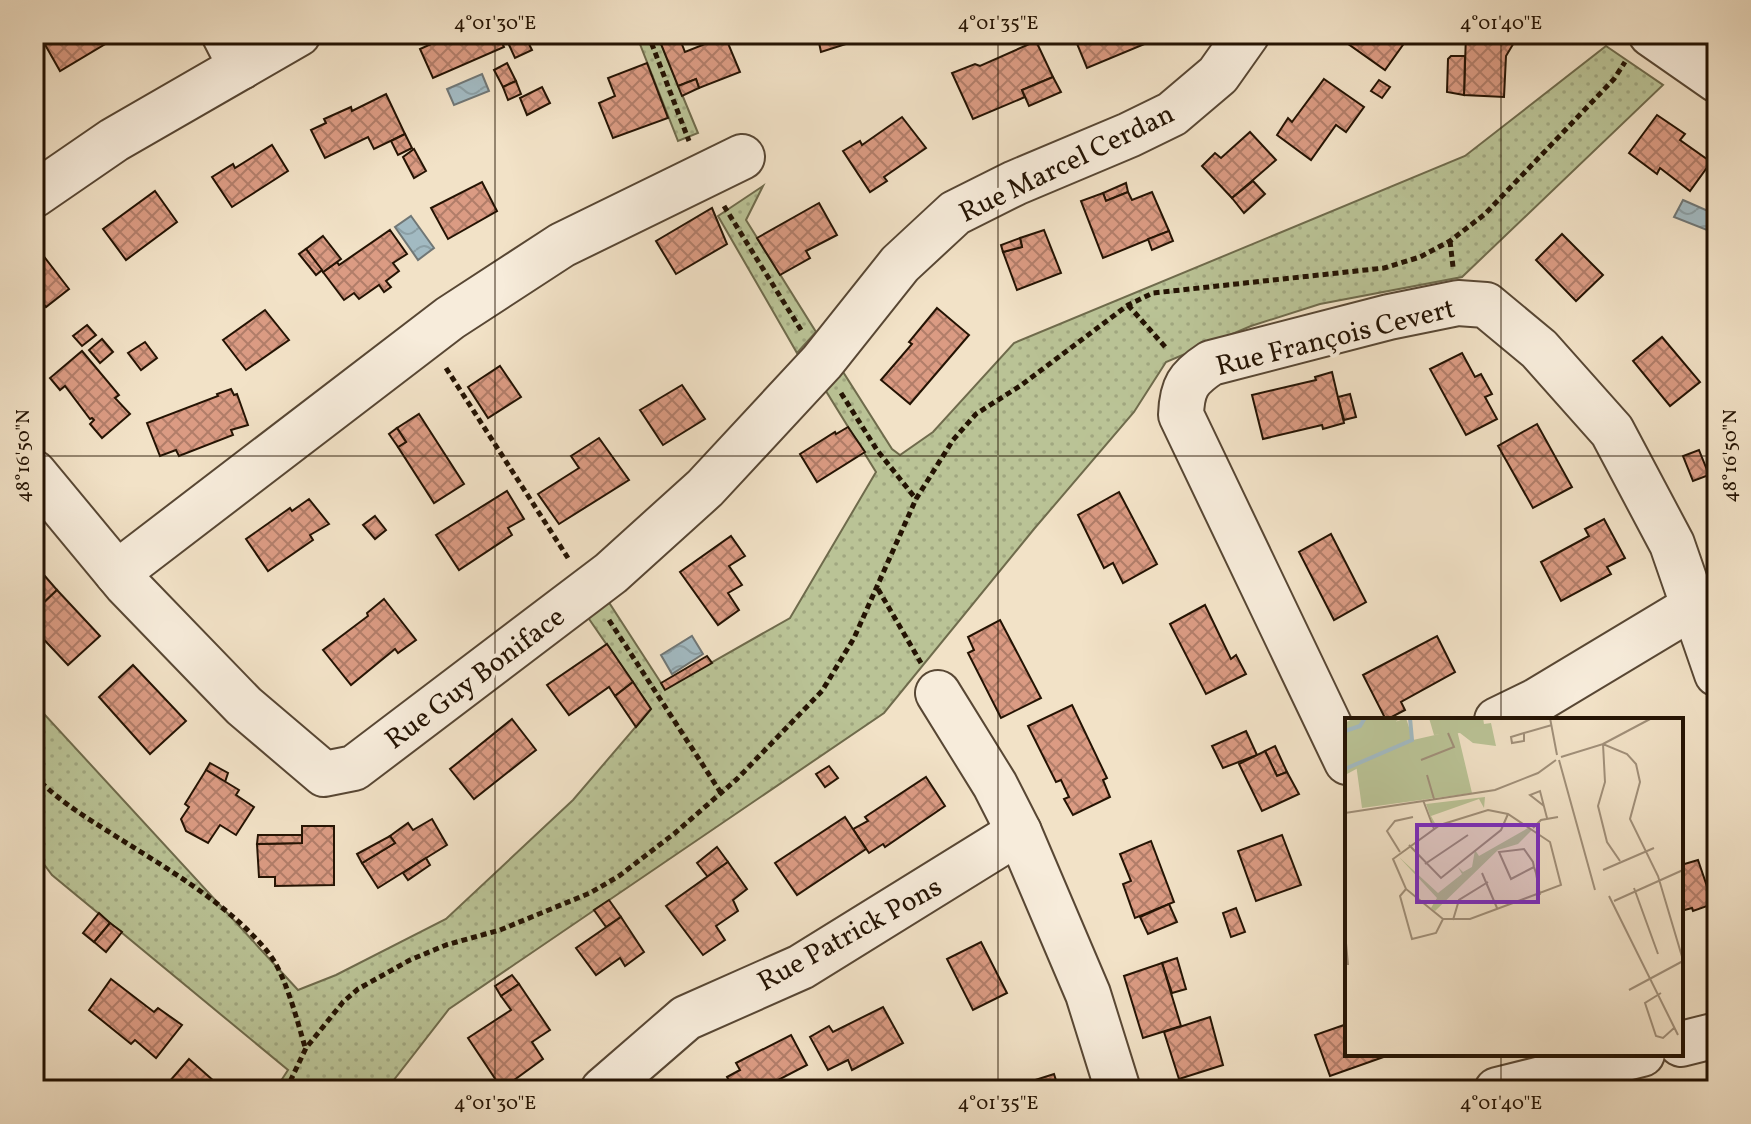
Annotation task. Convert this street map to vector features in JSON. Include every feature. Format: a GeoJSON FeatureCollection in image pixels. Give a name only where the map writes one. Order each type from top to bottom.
{"type":"FeatureCollection","features":[{"type":"Feature","properties":{"kind":"street"},"geometry":{"type":"LineString","coordinates":[[34,195],[114,140],[232,50],[298,34]]}},
{"type":"Feature","properties":{"kind":"street","name":"Rue Marcel Cerdan"},"geometry":{"type":"LineString","coordinates":[[822,362],[900,264],[955,213],[1172,114],[1218,75],[1247,34]]}},
{"type":"Feature","properties":{"kind":"street"},"geometry":{"type":"LineString","coordinates":[[1663,44],[1717,80]]}},
{"type":"Feature","properties":{"kind":"street"},"geometry":{"type":"LineString","coordinates":[[117,573],[450,318],[562,245],[724,166]]}},
{"type":"Feature","properties":{"kind":"street","name":"Rue François Cevert"},"geometry":{"type":"LineString","coordinates":[[1345,758],[1181,415],[1181,398],[1191,376],[1211,363],[1389,317],[1458,303],[1486,305],[1539,349],[1612,431],[1672,544],[1717,674]]}},
{"type":"Feature","properties":{"kind":"street","name":"Rue Guy Boniface"},"geometry":{"type":"LineString","coordinates":[[34,473],[117,573],[244,706],[324,774],[354,768],[611,573],[705,488],[822,362]]}},
{"type":"Feature","properties":{"kind":"street"},"geometry":{"type":"LineString","coordinates":[[1501,718],[1536,701],[1694,606]]}},
{"type":"Feature","properties":{"kind":"street"},"geometry":{"type":"LineString","coordinates":[[938,693],[995,785],[1019,832],[1088,994],[1118,1090]]}},
{"type":"Feature","properties":{"kind":"street","name":"Rue Patrick Pons"},"geometry":{"type":"LineString","coordinates":[[603,1090],[686,1018],[801,967],[1019,832]]}},
{"type":"Feature","properties":{"kind":"street"},"geometry":{"type":"LineString","coordinates":[[1683,1044],[1717,1035]]}},
{"type":"Feature","properties":{"kind":"street"},"geometry":{"type":"LineString","coordinates":[[1497,1090],[1634,1056]]}},
{"type":"Feature","properties":{"kind":"path"},"geometry":{"type":"LineString","coordinates":[[648,34],[684,131],[724,166],[754,257],[877,450],[916,499]]}},
{"type":"Feature","properties":{"kind":"path"},"geometry":{"type":"LineString","coordinates":[[286,1090],[306,1048],[343,1002],[358,989],[410,960],[446,945],[500,930],[590,893],[619,876],[675,833],[747,768],[822,691],[854,638],[916,499],[953,440],[976,414],[1020,386],[1128,305],[1153,293],[1384,268],[1420,257],[1450,241],[1485,214],[1614,79],[1663,44]]}},
{"type":"Feature","properties":{"kind":"path"},"geometry":{"type":"LineString","coordinates":[[1128,305],[1191,376]]}},
{"type":"Feature","properties":{"kind":"path"},"geometry":{"type":"LineString","coordinates":[[878,588],[938,693]]}},
{"type":"Feature","properties":{"kind":"path"},"geometry":{"type":"LineString","coordinates":[[34,775],[60,800],[182,879],[241,925],[269,953],[288,994],[306,1048]]}},
{"type":"Feature","properties":{"kind":"green space"},"geometry":{"type":"Polygon","coordinates":[[[636,34],[657,34],[698,133],[678,141],[636,34]]]}},
{"type":"Feature","properties":{"kind":"green space"},"geometry":{"type":"Polygon","coordinates":[[[1606,46],[1663,85],[1462,277],[1320,304],[1251,326],[1166,362],[1134,412],[884,713],[449,1009],[386,1090],[275,1090],[288,1070],[52,875],[34,851],[34,703],[298,990],[336,975],[446,919],[573,800],[651,709],[587,616],[608,601],[665,689],[790,618],[876,472],[821,383],[838,364],[892,449],[900,455],[933,432],[1014,343],[1465,156],[1606,46]]]}},
{"type":"Feature","properties":{"kind":"green space"},"geometry":{"type":"Polygon","coordinates":[[[763,186],[746,220],[816,332],[797,353],[718,216],[763,186]]]}},
{"type":"Feature","properties":{"kind":"water"},"geometry":{"type":"Polygon","coordinates":[[[482,74],[489,91],[454,105],[447,89],[482,74]]]}},
{"type":"Feature","properties":{"kind":"water"},"geometry":{"type":"Polygon","coordinates":[[[1683,200],[1715,214],[1707,230],[1674,217],[1683,200]]]}},
{"type":"Feature","properties":{"kind":"water"},"geometry":{"type":"Polygon","coordinates":[[[411,216],[434,248],[418,260],[395,227],[411,216]]]}},
{"type":"Feature","properties":{"kind":"water"},"geometry":{"type":"Polygon","coordinates":[[[692,636],[703,654],[672,674],[661,655],[692,636]]]}},
{"type":"Feature","properties":{"kind":"building"},"geometry":{"type":"Polygon","coordinates":[[[39,34],[122,34],[60,71],[39,34]]]}},
{"type":"Feature","properties":{"kind":"building"},"geometry":{"type":"Polygon","coordinates":[[[453,34],[498,34],[504,47],[433,78],[420,49],[453,34]]]}},
{"type":"Feature","properties":{"kind":"building"},"geometry":{"type":"Polygon","coordinates":[[[524,34],[532,50],[515,58],[505,36],[524,34]]]}},
{"type":"Feature","properties":{"kind":"building"},"geometry":{"type":"Polygon","coordinates":[[[662,34],[673,34],[675,39],[679,37],[685,52],[725,36],[740,72],[699,88],[696,79],[678,86],[661,44],[666,43],[662,34]]]}},
{"type":"Feature","properties":{"kind":"building"},"geometry":{"type":"Polygon","coordinates":[[[795,34],[877,34],[821,52],[818,38],[798,43],[795,34]]]}},
{"type":"Feature","properties":{"kind":"building"},"geometry":{"type":"Polygon","coordinates":[[[1073,34],[1143,34],[1147,43],[1087,68],[1073,34]]]}},
{"type":"Feature","properties":{"kind":"building"},"geometry":{"type":"Polygon","coordinates":[[[1394,34],[1405,42],[1385,70],[1337,36],[1394,34]]]}},
{"type":"Feature","properties":{"kind":"building"},"geometry":{"type":"Polygon","coordinates":[[[1466,34],[1508,34],[1515,41],[1506,56],[1504,97],[1464,95],[1466,34]]]}},
{"type":"Feature","properties":{"kind":"building"},"geometry":{"type":"Polygon","coordinates":[[[1036,41],[1053,77],[1022,90],[1025,97],[973,119],[952,73],[975,64],[980,66],[1036,41]]]}},
{"type":"Feature","properties":{"kind":"building"},"geometry":{"type":"Polygon","coordinates":[[[1451,56],[1465,56],[1464,95],[1447,92],[1448,59],[1451,56]]]}},
{"type":"Feature","properties":{"kind":"building"},"geometry":{"type":"Polygon","coordinates":[[[507,63],[516,81],[503,87],[494,70],[507,63]]]}},
{"type":"Feature","properties":{"kind":"building"},"geometry":{"type":"Polygon","coordinates":[[[647,63],[668,118],[613,138],[599,103],[615,96],[608,78],[647,63]]]}},
{"type":"Feature","properties":{"kind":"building"},"geometry":{"type":"Polygon","coordinates":[[[1053,77],[1061,92],[1029,106],[1022,90],[1053,77]]]}},
{"type":"Feature","properties":{"kind":"building"},"geometry":{"type":"Polygon","coordinates":[[[696,79],[699,88],[682,96],[678,86],[696,79]]]}},
{"type":"Feature","properties":{"kind":"building"},"geometry":{"type":"Polygon","coordinates":[[[1324,79],[1364,107],[1346,132],[1336,125],[1311,160],[1277,135],[1288,118],[1292,122],[1324,79]]]}},
{"type":"Feature","properties":{"kind":"building"},"geometry":{"type":"Polygon","coordinates":[[[1379,80],[1390,87],[1382,98],[1371,91],[1379,80]]]}},
{"type":"Feature","properties":{"kind":"building"},"geometry":{"type":"Polygon","coordinates":[[[516,81],[521,94],[508,100],[503,87],[516,81]]]}},
{"type":"Feature","properties":{"kind":"building"},"geometry":{"type":"Polygon","coordinates":[[[542,87],[550,103],[527,115],[520,98],[542,87]]]}},
{"type":"Feature","properties":{"kind":"building"},"geometry":{"type":"Polygon","coordinates":[[[386,94],[405,134],[374,149],[368,137],[325,158],[311,130],[326,123],[324,119],[351,107],[352,111],[386,94]]]}},
{"type":"Feature","properties":{"kind":"building"},"geometry":{"type":"Polygon","coordinates":[[[1657,115],[1685,134],[1680,140],[1711,162],[1690,191],[1660,168],[1657,174],[1629,153],[1657,115]]]}},
{"type":"Feature","properties":{"kind":"building"},"geometry":{"type":"Polygon","coordinates":[[[902,117],[926,148],[884,177],[887,181],[870,192],[843,151],[860,141],[862,145],[902,117]]]}},
{"type":"Feature","properties":{"kind":"building"},"geometry":{"type":"Polygon","coordinates":[[[1250,132],[1276,160],[1232,198],[1202,166],[1215,153],[1221,158],[1250,132]]]}},
{"type":"Feature","properties":{"kind":"building"},"geometry":{"type":"Polygon","coordinates":[[[405,134],[412,148],[398,155],[391,141],[405,134]]]}},
{"type":"Feature","properties":{"kind":"building"},"geometry":{"type":"Polygon","coordinates":[[[272,145],[288,171],[232,207],[212,177],[233,164],[235,168],[272,145]]]}},
{"type":"Feature","properties":{"kind":"building"},"geometry":{"type":"Polygon","coordinates":[[[414,149],[426,171],[414,178],[403,157],[414,149]]]}},
{"type":"Feature","properties":{"kind":"building"},"geometry":{"type":"Polygon","coordinates":[[[1253,181],[1265,194],[1244,213],[1232,198],[1253,181]]]}},
{"type":"Feature","properties":{"kind":"building"},"geometry":{"type":"Polygon","coordinates":[[[482,182],[497,211],[448,239],[431,208],[482,182]]]}},
{"type":"Feature","properties":{"kind":"building"},"geometry":{"type":"Polygon","coordinates":[[[1126,183],[1128,192],[1106,201],[1103,193],[1126,183]]]}},
{"type":"Feature","properties":{"kind":"building"},"geometry":{"type":"Polygon","coordinates":[[[155,191],[177,222],[126,260],[103,229],[155,191]]]}},
{"type":"Feature","properties":{"kind":"building"},"geometry":{"type":"Polygon","coordinates":[[[1128,192],[1132,200],[1152,192],[1169,231],[1103,258],[1081,201],[1103,193],[1106,201],[1128,192]]]}},
{"type":"Feature","properties":{"kind":"building"},"geometry":{"type":"Polygon","coordinates":[[[819,203],[837,235],[806,251],[810,258],[780,275],[757,238],[819,203]]]}},
{"type":"Feature","properties":{"kind":"building"},"geometry":{"type":"Polygon","coordinates":[[[712,208],[727,244],[676,274],[656,241],[712,208]]]}},
{"type":"Feature","properties":{"kind":"building"},"geometry":{"type":"Polygon","coordinates":[[[390,230],[407,254],[393,263],[399,271],[386,281],[391,287],[384,292],[379,285],[359,299],[354,293],[344,300],[323,272],[337,262],[339,265],[390,230]]]}},
{"type":"Feature","properties":{"kind":"building"},"geometry":{"type":"Polygon","coordinates":[[[1044,230],[1061,273],[1017,290],[1003,252],[1022,247],[1020,238],[1044,230]]]}},
{"type":"Feature","properties":{"kind":"building"},"geometry":{"type":"Polygon","coordinates":[[[1169,231],[1173,241],[1152,250],[1148,239],[1169,231]]]}},
{"type":"Feature","properties":{"kind":"building"},"geometry":{"type":"Polygon","coordinates":[[[1562,234],[1603,275],[1576,301],[1536,260],[1562,234]]]}},
{"type":"Feature","properties":{"kind":"building"},"geometry":{"type":"Polygon","coordinates":[[[323,236],[341,259],[323,272],[306,249],[323,236]]]}},
{"type":"Feature","properties":{"kind":"building"},"geometry":{"type":"Polygon","coordinates":[[[1020,238],[1022,247],[1003,252],[1001,245],[1020,238]]]}},
{"type":"Feature","properties":{"kind":"building"},"geometry":{"type":"Polygon","coordinates":[[[306,249],[322,270],[316,275],[299,254],[306,249]]]}},
{"type":"Feature","properties":{"kind":"building"},"geometry":{"type":"Polygon","coordinates":[[[42,254],[69,289],[46,307],[40,300],[34,304],[34,260],[42,254]]]}},
{"type":"Feature","properties":{"kind":"building"},"geometry":{"type":"Polygon","coordinates":[[[937,308],[969,335],[910,404],[881,380],[937,308]]]}},
{"type":"Feature","properties":{"kind":"building"},"geometry":{"type":"Polygon","coordinates":[[[265,310],[289,340],[246,370],[223,340],[265,310]]]}},
{"type":"Feature","properties":{"kind":"building"},"geometry":{"type":"Polygon","coordinates":[[[87,325],[96,335],[82,346],[73,336],[87,325]]]}},
{"type":"Feature","properties":{"kind":"building"},"geometry":{"type":"Polygon","coordinates":[[[1662,337],[1700,382],[1670,406],[1633,361],[1662,337]]]}},
{"type":"Feature","properties":{"kind":"building"},"geometry":{"type":"Polygon","coordinates":[[[102,339],[113,352],[100,363],[89,350],[102,339]]]}},
{"type":"Feature","properties":{"kind":"building"},"geometry":{"type":"Polygon","coordinates":[[[145,342],[157,358],[141,370],[128,353],[145,342]]]}},
{"type":"Feature","properties":{"kind":"building"},"geometry":{"type":"Polygon","coordinates":[[[82,351],[119,395],[115,398],[130,414],[102,438],[90,424],[94,420],[65,386],[60,390],[50,378],[82,351]]]}},
{"type":"Feature","properties":{"kind":"building"},"geometry":{"type":"Polygon","coordinates":[[[1462,353],[1475,377],[1481,374],[1492,394],[1485,397],[1497,419],[1466,435],[1430,369],[1462,353]]]}},
{"type":"Feature","properties":{"kind":"building"},"geometry":{"type":"Polygon","coordinates":[[[500,366],[521,397],[488,418],[468,387],[500,366]]]}},
{"type":"Feature","properties":{"kind":"building"},"geometry":{"type":"Polygon","coordinates":[[[1332,372],[1344,423],[1263,439],[1252,395],[1316,380],[1315,377],[1332,372]]]}},
{"type":"Feature","properties":{"kind":"building"},"geometry":{"type":"Polygon","coordinates":[[[682,385],[705,419],[663,445],[640,410],[682,385]]]}},
{"type":"Feature","properties":{"kind":"building"},"geometry":{"type":"Polygon","coordinates":[[[231,389],[234,395],[237,394],[248,425],[231,430],[233,435],[179,456],[176,450],[160,456],[147,423],[231,389]]]}},
{"type":"Feature","properties":{"kind":"building"},"geometry":{"type":"Polygon","coordinates":[[[1350,394],[1356,417],[1344,420],[1338,397],[1350,394]]]}},
{"type":"Feature","properties":{"kind":"building"},"geometry":{"type":"Polygon","coordinates":[[[419,414],[464,484],[434,503],[398,447],[406,442],[397,428],[419,414]]]}},
{"type":"Feature","properties":{"kind":"building"},"geometry":{"type":"Polygon","coordinates":[[[1537,424],[1572,487],[1533,508],[1498,446],[1537,424]]]}},
{"type":"Feature","properties":{"kind":"building"},"geometry":{"type":"Polygon","coordinates":[[[848,427],[865,452],[817,482],[800,454],[848,427]]]}},
{"type":"Feature","properties":{"kind":"building"},"geometry":{"type":"Polygon","coordinates":[[[397,428],[406,442],[398,447],[389,434],[397,428]]]}},
{"type":"Feature","properties":{"kind":"building"},"geometry":{"type":"Polygon","coordinates":[[[599,438],[629,480],[559,524],[538,494],[579,468],[571,456],[599,438]]]}},
{"type":"Feature","properties":{"kind":"building"},"geometry":{"type":"Polygon","coordinates":[[[1699,450],[1709,475],[1693,481],[1683,456],[1699,450]]]}},
{"type":"Feature","properties":{"kind":"building"},"geometry":{"type":"Polygon","coordinates":[[[507,491],[524,519],[508,528],[512,535],[459,570],[436,535],[507,491]]]}},
{"type":"Feature","properties":{"kind":"building"},"geometry":{"type":"Polygon","coordinates":[[[1119,492],[1157,564],[1123,583],[1113,563],[1104,568],[1078,515],[1119,492]]]}},
{"type":"Feature","properties":{"kind":"building"},"geometry":{"type":"Polygon","coordinates":[[[309,499],[329,524],[310,535],[313,540],[268,571],[246,539],[290,508],[292,511],[309,499]]]}},
{"type":"Feature","properties":{"kind":"building"},"geometry":{"type":"Polygon","coordinates":[[[375,516],[386,530],[375,539],[363,525],[375,516]]]}},
{"type":"Feature","properties":{"kind":"building"},"geometry":{"type":"Polygon","coordinates":[[[1604,519],[1625,558],[1607,567],[1611,574],[1561,601],[1541,562],[1589,536],[1585,529],[1604,519]]]}},
{"type":"Feature","properties":{"kind":"building"},"geometry":{"type":"Polygon","coordinates":[[[1331,534],[1366,602],[1334,620],[1299,552],[1331,534]]]}},
{"type":"Feature","properties":{"kind":"building"},"geometry":{"type":"Polygon","coordinates":[[[731,536],[745,556],[729,566],[742,585],[728,593],[739,610],[718,625],[680,572],[731,536]]]}},
{"type":"Feature","properties":{"kind":"building"},"geometry":{"type":"Polygon","coordinates":[[[37,567],[57,590],[34,612],[34,569],[37,567]]]}},
{"type":"Feature","properties":{"kind":"building"},"geometry":{"type":"Polygon","coordinates":[[[57,590],[100,636],[68,665],[34,629],[34,612],[57,590]]]}},
{"type":"Feature","properties":{"kind":"building"},"geometry":{"type":"Polygon","coordinates":[[[384,599],[416,640],[398,653],[395,649],[351,685],[323,650],[368,616],[367,613],[384,599]]]}},
{"type":"Feature","properties":{"kind":"building"},"geometry":{"type":"Polygon","coordinates":[[[1205,605],[1231,659],[1236,655],[1246,674],[1206,694],[1170,624],[1205,605]]]}},
{"type":"Feature","properties":{"kind":"building"},"geometry":{"type":"Polygon","coordinates":[[[1000,620],[1041,698],[1001,718],[968,653],[974,650],[968,637],[1000,620]]]}},
{"type":"Feature","properties":{"kind":"building"},"geometry":{"type":"Polygon","coordinates":[[[1437,636],[1455,672],[1401,702],[1405,710],[1390,718],[1385,718],[1363,675],[1437,636]]]}},
{"type":"Feature","properties":{"kind":"building"},"geometry":{"type":"Polygon","coordinates":[[[607,644],[633,682],[615,696],[609,687],[569,715],[547,685],[607,644]]]}},
{"type":"Feature","properties":{"kind":"building"},"geometry":{"type":"Polygon","coordinates":[[[707,656],[712,663],[665,690],[661,683],[707,656]]]}},
{"type":"Feature","properties":{"kind":"building"},"geometry":{"type":"Polygon","coordinates":[[[133,665],[186,721],[150,754],[99,697],[133,665]]]}},
{"type":"Feature","properties":{"kind":"building"},"geometry":{"type":"Polygon","coordinates":[[[633,682],[651,709],[636,727],[615,696],[633,682]]]}},
{"type":"Feature","properties":{"kind":"building"},"geometry":{"type":"Polygon","coordinates":[[[1072,705],[1107,778],[1103,780],[1110,797],[1073,815],[1064,799],[1069,797],[1061,780],[1056,782],[1028,726],[1072,705]]]}},
{"type":"Feature","properties":{"kind":"building"},"geometry":{"type":"Polygon","coordinates":[[[512,719],[536,750],[474,799],[450,769],[512,719]]]}},
{"type":"Feature","properties":{"kind":"building"},"geometry":{"type":"Polygon","coordinates":[[[1246,731],[1257,755],[1223,768],[1212,746],[1246,731]]]}},
{"type":"Feature","properties":{"kind":"building"},"geometry":{"type":"Polygon","coordinates":[[[1275,746],[1287,772],[1277,776],[1265,751],[1275,746]]]}},
{"type":"Feature","properties":{"kind":"building"},"geometry":{"type":"Polygon","coordinates":[[[1265,751],[1277,776],[1287,772],[1299,794],[1262,811],[1239,764],[1265,751]]]}},
{"type":"Feature","properties":{"kind":"building"},"geometry":{"type":"Polygon","coordinates":[[[210,763],[228,773],[225,782],[206,770],[210,763]]]}},
{"type":"Feature","properties":{"kind":"building"},"geometry":{"type":"Polygon","coordinates":[[[829,766],[838,778],[825,787],[816,774],[829,766]]]}},
{"type":"Feature","properties":{"kind":"building"},"geometry":{"type":"Polygon","coordinates":[[[206,770],[239,790],[236,795],[254,807],[236,835],[220,825],[208,843],[186,831],[181,819],[189,807],[185,804],[206,770]]]}},
{"type":"Feature","properties":{"kind":"building"},"geometry":{"type":"Polygon","coordinates":[[[926,777],[945,806],[885,847],[883,844],[869,853],[853,829],[868,821],[865,817],[926,777]]]}},
{"type":"Feature","properties":{"kind":"building"},"geometry":{"type":"Polygon","coordinates":[[[845,817],[866,849],[797,895],[775,863],[845,817]]]}},
{"type":"Feature","properties":{"kind":"building"},"geometry":{"type":"Polygon","coordinates":[[[432,819],[447,845],[378,888],[362,863],[395,843],[390,836],[408,823],[413,830],[432,819]]]}},
{"type":"Feature","properties":{"kind":"building"},"geometry":{"type":"Polygon","coordinates":[[[302,826],[334,826],[334,885],[275,886],[275,877],[259,877],[257,844],[302,843],[302,826]]]}},
{"type":"Feature","properties":{"kind":"building"},"geometry":{"type":"Polygon","coordinates":[[[258,835],[302,835],[302,843],[257,844],[258,835]]]}},
{"type":"Feature","properties":{"kind":"building"},"geometry":{"type":"Polygon","coordinates":[[[1282,835],[1301,885],[1256,901],[1238,851],[1282,835]]]}},
{"type":"Feature","properties":{"kind":"building"},"geometry":{"type":"Polygon","coordinates":[[[390,836],[395,843],[362,863],[357,854],[390,836]]]}},
{"type":"Feature","properties":{"kind":"building"},"geometry":{"type":"Polygon","coordinates":[[[1151,841],[1174,902],[1135,918],[1123,884],[1131,881],[1120,854],[1151,841]]]}},
{"type":"Feature","properties":{"kind":"building"},"geometry":{"type":"Polygon","coordinates":[[[717,847],[728,862],[708,877],[697,863],[717,847]]]}},
{"type":"Feature","properties":{"kind":"building"},"geometry":{"type":"Polygon","coordinates":[[[426,858],[430,865],[408,880],[403,873],[426,858]]]}},
{"type":"Feature","properties":{"kind":"building"},"geometry":{"type":"Polygon","coordinates":[[[1698,860],[1713,904],[1693,911],[1692,908],[1683,910],[1683,864],[1698,860]]]}},
{"type":"Feature","properties":{"kind":"building"},"geometry":{"type":"Polygon","coordinates":[[[728,862],[747,889],[733,900],[738,911],[716,926],[725,940],[703,955],[666,906],[728,862]]]}},
{"type":"Feature","properties":{"kind":"building"},"geometry":{"type":"Polygon","coordinates":[[[609,900],[621,917],[606,927],[594,910],[609,900]]]}},
{"type":"Feature","properties":{"kind":"building"},"geometry":{"type":"Polygon","coordinates":[[[1169,904],[1177,922],[1148,934],[1140,917],[1169,904]]]}},
{"type":"Feature","properties":{"kind":"building"},"geometry":{"type":"Polygon","coordinates":[[[1236,908],[1245,932],[1231,937],[1223,913],[1236,908]]]}},
{"type":"Feature","properties":{"kind":"building"},"geometry":{"type":"Polygon","coordinates":[[[99,913],[110,923],[94,942],[83,933],[99,913]]]}},
{"type":"Feature","properties":{"kind":"building"},"geometry":{"type":"Polygon","coordinates":[[[621,917],[644,952],[625,966],[620,958],[596,975],[576,948],[621,917]]]}},
{"type":"Feature","properties":{"kind":"building"},"geometry":{"type":"Polygon","coordinates":[[[110,923],[122,932],[106,952],[94,942],[110,923]]]}},
{"type":"Feature","properties":{"kind":"building"},"geometry":{"type":"Polygon","coordinates":[[[981,942],[1007,993],[973,1010],[947,959],[981,942]]]}},
{"type":"Feature","properties":{"kind":"building"},"geometry":{"type":"Polygon","coordinates":[[[1177,958],[1186,989],[1172,993],[1162,963],[1177,958]]]}},
{"type":"Feature","properties":{"kind":"building"},"geometry":{"type":"Polygon","coordinates":[[[1162,963],[1181,1026],[1143,1038],[1124,976],[1162,963]]]}},
{"type":"Feature","properties":{"kind":"building"},"geometry":{"type":"Polygon","coordinates":[[[512,975],[519,984],[501,996],[495,986],[512,975]]]}},
{"type":"Feature","properties":{"kind":"building"},"geometry":{"type":"Polygon","coordinates":[[[111,979],[154,1012],[158,1008],[182,1025],[156,1058],[135,1040],[131,1044],[89,1010],[111,979]]]}},
{"type":"Feature","properties":{"kind":"building"},"geometry":{"type":"Polygon","coordinates":[[[519,984],[550,1030],[532,1042],[543,1059],[502,1089],[468,1038],[511,1010],[501,996],[519,984]]]}},
{"type":"Feature","properties":{"kind":"building"},"geometry":{"type":"Polygon","coordinates":[[[883,1007],[903,1043],[852,1070],[848,1060],[828,1070],[810,1037],[829,1026],[833,1032],[883,1007]]]}},
{"type":"Feature","properties":{"kind":"building"},"geometry":{"type":"Polygon","coordinates":[[[1210,1017],[1223,1065],[1179,1079],[1164,1032],[1210,1017]]]}},
{"type":"Feature","properties":{"kind":"building"},"geometry":{"type":"Polygon","coordinates":[[[1345,1025],[1345,1056],[1386,1056],[1330,1076],[1315,1035],[1345,1025]]]}},
{"type":"Feature","properties":{"kind":"building"},"geometry":{"type":"Polygon","coordinates":[[[791,1035],[807,1065],[759,1090],[734,1090],[727,1077],[740,1070],[736,1063],[791,1035]]]}},
{"type":"Feature","properties":{"kind":"building"},"geometry":{"type":"Polygon","coordinates":[[[189,1059],[224,1090],[162,1090],[189,1059]]]}},
{"type":"Feature","properties":{"kind":"building"},"geometry":{"type":"Polygon","coordinates":[[[1054,1074],[1059,1090],[1028,1090],[1026,1083],[1054,1074]]]}}]}
